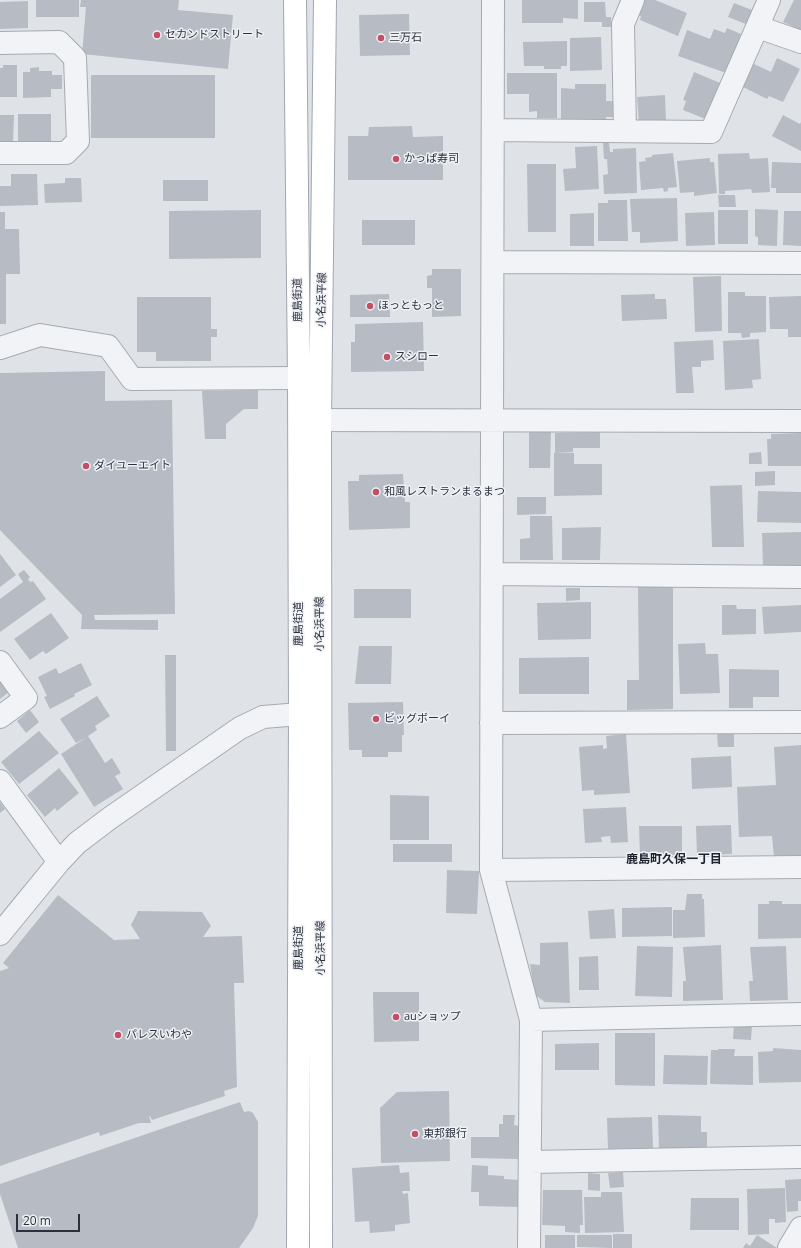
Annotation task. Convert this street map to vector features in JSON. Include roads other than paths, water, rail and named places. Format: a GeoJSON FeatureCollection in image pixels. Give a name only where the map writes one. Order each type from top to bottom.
{"type":"FeatureCollection","features":[{"type":"Feature","properties":{"kind":"main road","name":"鹿島街道"},"geometry":{"type":"LineString","coordinates":[[295,0],[299,378],[300,714],[298,1248]]}},
{"type":"Feature","properties":{"kind":"main road","name":"小名浜平線"},"geometry":{"type":"LineString","coordinates":[[321,1248],[320,421],[325,0]]}},
{"type":"Feature","properties":{"kind":"street"},"geometry":{"type":"LineString","coordinates":[[493,0],[491,870],[530,1020],[529,1248]]}},
{"type":"Feature","properties":{"kind":"street"},"geometry":{"type":"LineString","coordinates":[[625,131],[623,24],[633,0]]}},
{"type":"Feature","properties":{"kind":"street"},"geometry":{"type":"LineString","coordinates":[[493,130],[711,132],[769,0]]}},
{"type":"Feature","properties":{"kind":"street"},"geometry":{"type":"LineString","coordinates":[[758,27],[801,42]]}},
{"type":"Feature","properties":{"kind":"street"},"geometry":{"type":"LineString","coordinates":[[0,43],[58,42],[75,58],[78,141],[66,153],[0,153]]}},
{"type":"Feature","properties":{"kind":"street"},"geometry":{"type":"LineString","coordinates":[[492,262],[801,263]]}},
{"type":"Feature","properties":{"kind":"street"},"geometry":{"type":"LineString","coordinates":[[0,348],[22,339],[40,335],[108,346],[132,379],[299,378]]}},
{"type":"Feature","properties":{"kind":"street"},"geometry":{"type":"LineString","coordinates":[[298,420],[801,421]]}},
{"type":"Feature","properties":{"kind":"street"},"geometry":{"type":"LineString","coordinates":[[492,574],[801,577]]}},
{"type":"Feature","properties":{"kind":"street"},"geometry":{"type":"LineString","coordinates":[[0,662],[26,698],[0,717]]}},
{"type":"Feature","properties":{"kind":"street"},"geometry":{"type":"LineString","coordinates":[[0,934],[59,862],[77,843],[110,818],[240,728],[264,716],[300,714]]}},
{"type":"Feature","properties":{"kind":"street"},"geometry":{"type":"LineString","coordinates":[[491,723],[801,722]]}},
{"type":"Feature","properties":{"kind":"street"},"geometry":{"type":"LineString","coordinates":[[0,781],[59,862]]}},
{"type":"Feature","properties":{"kind":"street"},"geometry":{"type":"LineString","coordinates":[[491,870],[801,867]]}},
{"type":"Feature","properties":{"kind":"street"},"geometry":{"type":"LineString","coordinates":[[530,1020],[801,1014]]}},
{"type":"Feature","properties":{"kind":"street"},"geometry":{"type":"LineString","coordinates":[[530,1162],[801,1157]]}},
{"type":"Feature","properties":{"kind":"street"},"geometry":{"type":"LineString","coordinates":[[789,1248],[801,1228]]}},
{"type":"Feature","properties":{"kind":"place","name":"セカンドストリート"},"geometry":{"type":"Point","coordinates":[157,35]}},
{"type":"Feature","properties":{"kind":"place","name":"三万石"},"geometry":{"type":"Point","coordinates":[381,38]}},
{"type":"Feature","properties":{"kind":"place","name":"かっぱ寿司"},"geometry":{"type":"Point","coordinates":[396,159]}},
{"type":"Feature","properties":{"kind":"place","name":"ほっともっと"},"geometry":{"type":"Point","coordinates":[370,306]}},
{"type":"Feature","properties":{"kind":"place","name":"スシロー"},"geometry":{"type":"Point","coordinates":[387,357]}},
{"type":"Feature","properties":{"kind":"place","name":"ダイユーエイト"},"geometry":{"type":"Point","coordinates":[86,466]}},
{"type":"Feature","properties":{"kind":"place","name":"和風レストランまるまつ"},"geometry":{"type":"Point","coordinates":[376,492]}},
{"type":"Feature","properties":{"kind":"place","name":"ビッグボーイ"},"geometry":{"type":"Point","coordinates":[376,719]}},
{"type":"Feature","properties":{"kind":"place","name":"auショップ"},"geometry":{"type":"Point","coordinates":[396,1017]}},
{"type":"Feature","properties":{"kind":"place","name":"パレスいわや"},"geometry":{"type":"Point","coordinates":[118,1035]}},
{"type":"Feature","properties":{"kind":"place","name":"東邦銀行"},"geometry":{"type":"Point","coordinates":[415,1134]}},
{"type":"Feature","properties":{"kind":"district","name":"鹿島町久保一丁目"},"geometry":{"type":"Point","coordinates":[674,860]}}]}
